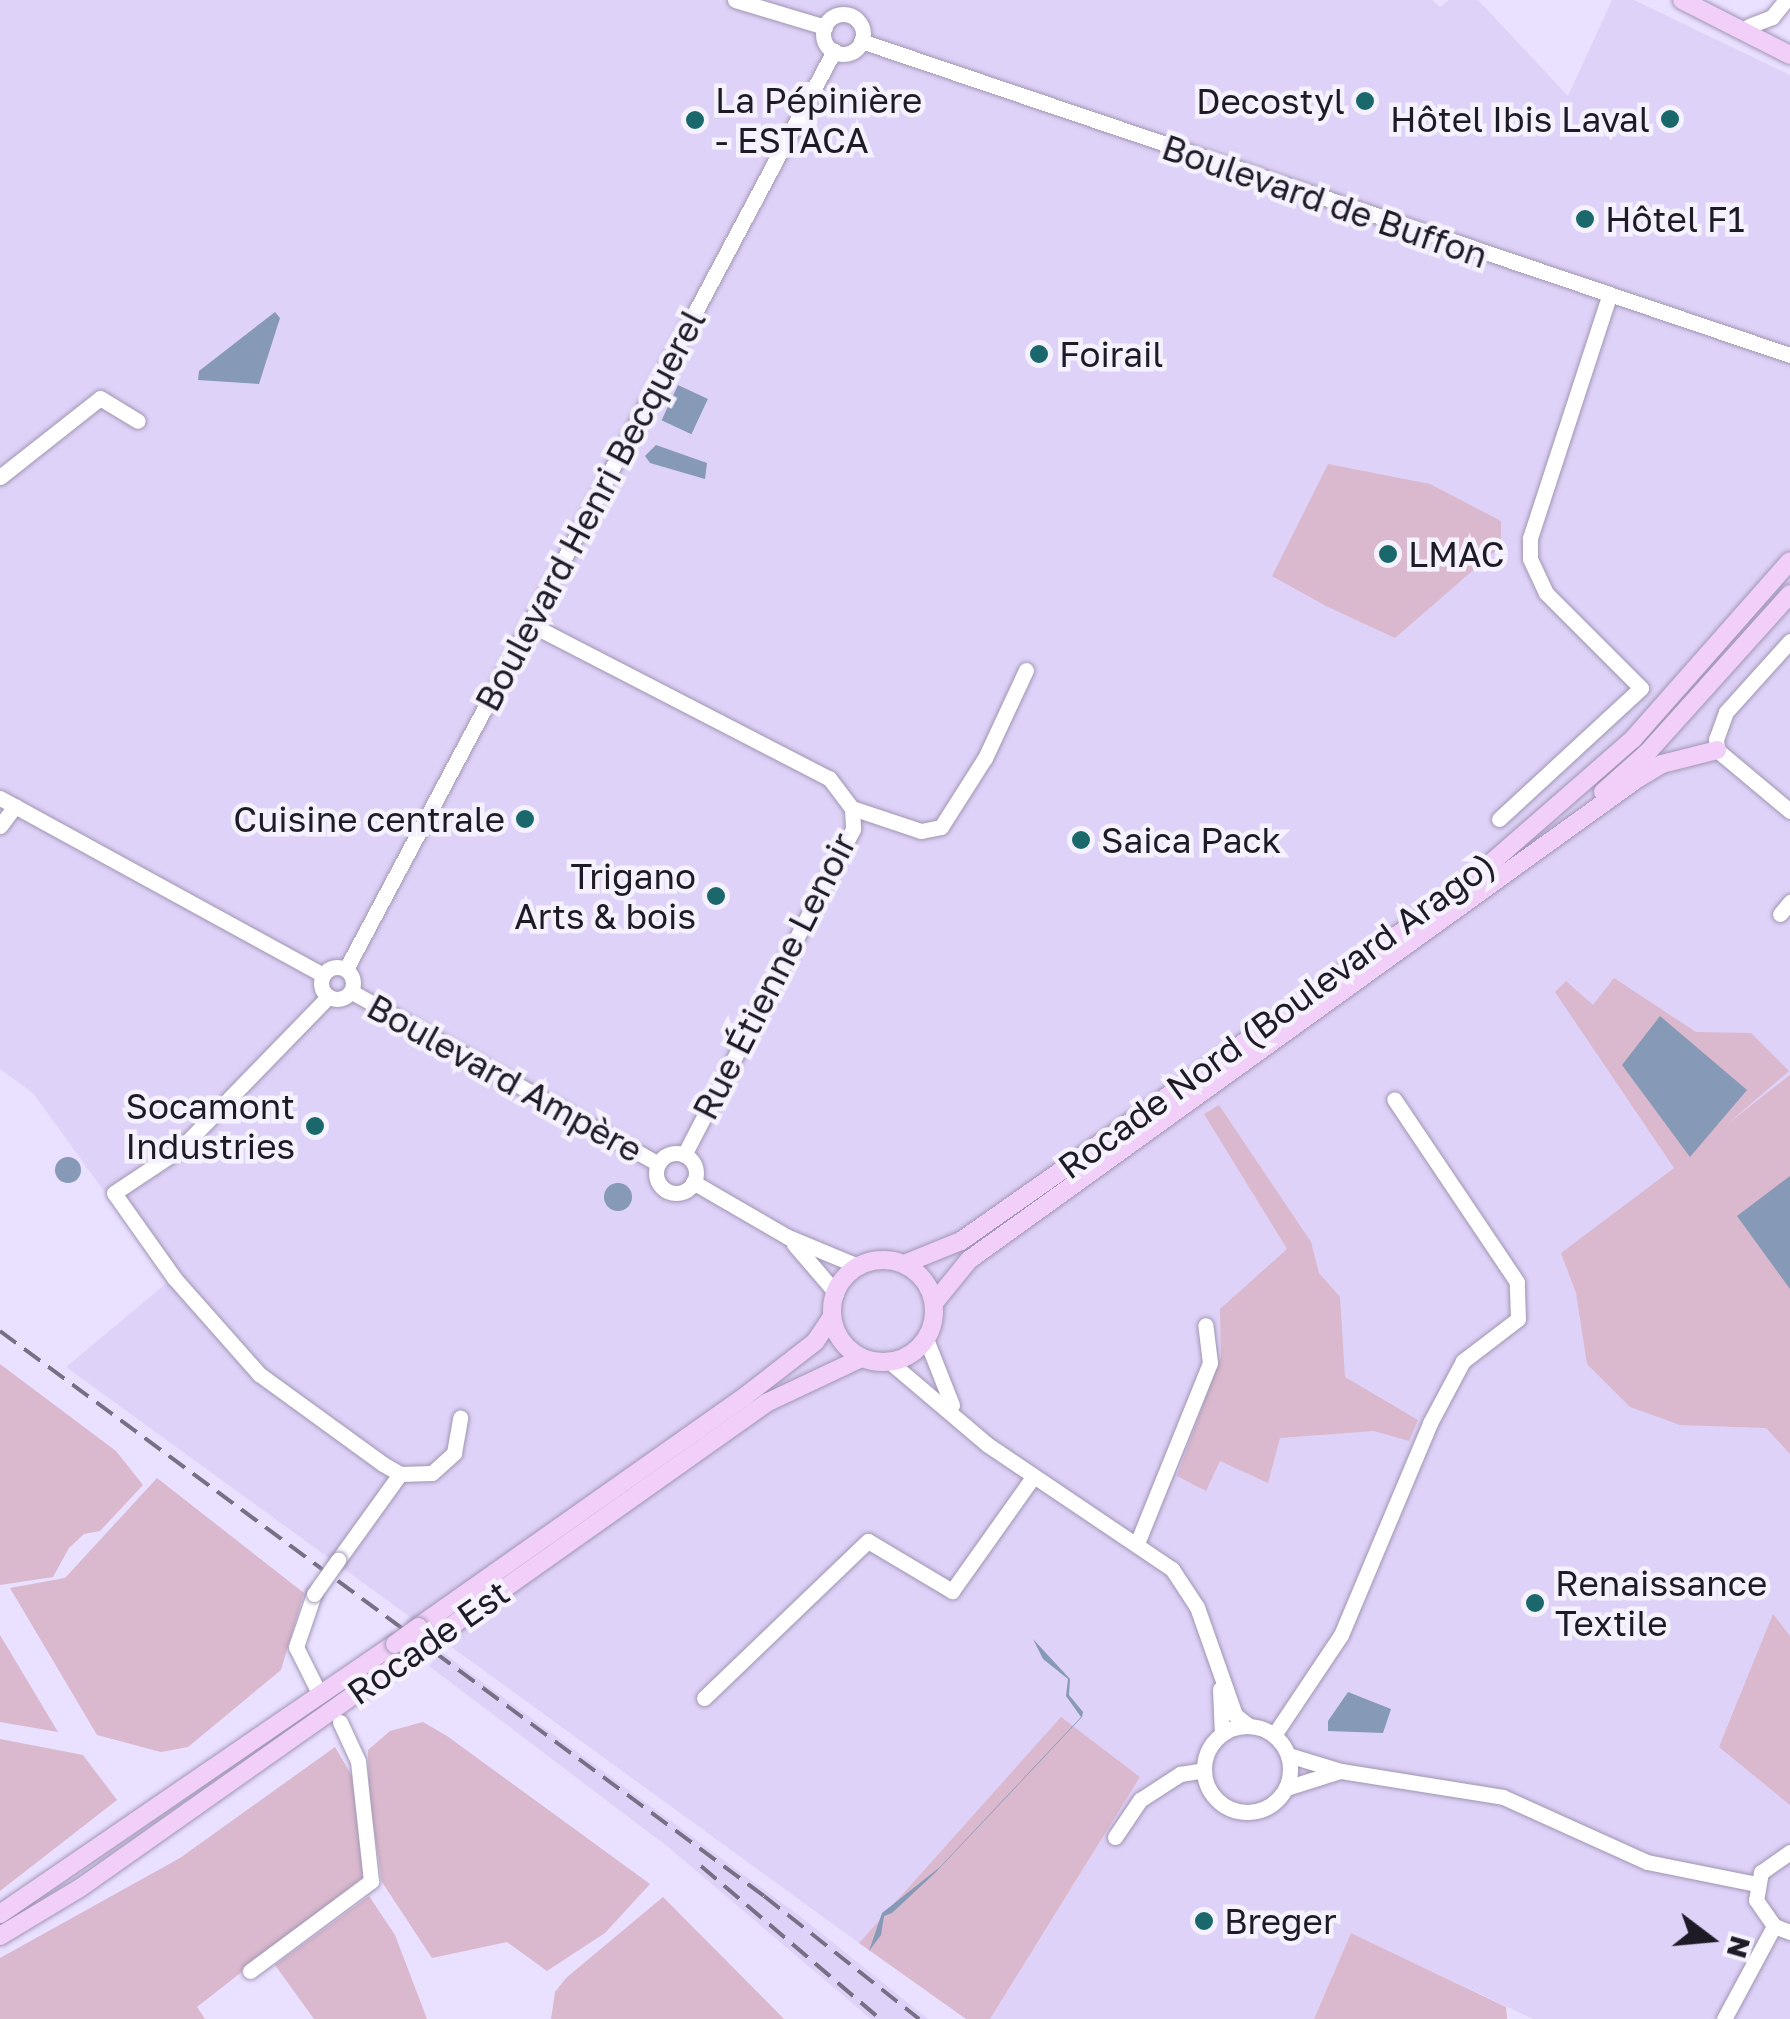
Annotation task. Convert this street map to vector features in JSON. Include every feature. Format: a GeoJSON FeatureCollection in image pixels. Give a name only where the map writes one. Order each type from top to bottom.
{"type":"FeatureCollection","features":[{"type":"Feature","properties":{"kind":"main road"},"geometry":{"type":"LineString","coordinates":[[1682,0],[1790,55]]}},
{"type":"Feature","properties":{"kind":"main road"},"geometry":{"type":"LineString","coordinates":[[1694,0],[1790,46]]}},
{"type":"Feature","properties":{"kind":"main road","name":"Rocade Nord (Boulevard Arago)"},"geometry":{"type":"LineString","coordinates":[[904,1264],[960,1242],[1452,896],[1633,738],[1790,561]]}},
{"type":"Feature","properties":{"kind":"main road"},"geometry":{"type":"LineString","coordinates":[[1517,869],[1647,753],[1790,594]]}},
{"type":"Feature","properties":{"kind":"main road"},"geometry":{"type":"LineString","coordinates":[[832,1317],[847,1348],[861,1358],[890,1362],[911,1354],[926,1338],[934,1303],[969,1260],[1662,764],[1718,750]]}},
{"type":"Feature","properties":{"kind":"main road"},"geometry":{"type":"LineString","coordinates":[[426,1633],[815,1342],[832,1317],[836,1293],[858,1266],[904,1264],[929,1287],[934,1303]]}},
{"type":"Feature","properties":{"kind":"main road","name":"Rocade Est"},"geometry":{"type":"LineString","coordinates":[[0,1936],[80,1888],[426,1633],[766,1402],[861,1358]]}},
{"type":"Feature","properties":{"kind":"main road","name":"Rocade Est"},"geometry":{"type":"LineString","coordinates":[[0,1914],[403,1650]]}},
{"type":"Feature","properties":{"kind":"street"},"geometry":{"type":"LineString","coordinates":[[734,0],[825,27]]}},
{"type":"Feature","properties":{"kind":"street"},"geometry":{"type":"LineString","coordinates":[[852,16],[860,0]]}},
{"type":"Feature","properties":{"kind":"street"},"geometry":{"type":"LineString","coordinates":[[1749,26],[1772,17],[1788,0]]}},
{"type":"Feature","properties":{"kind":"street"},"geometry":{"type":"LineString","coordinates":[[1788,0],[1790,16]]}},
{"type":"Feature","properties":{"kind":"street"},"geometry":{"type":"LineString","coordinates":[[825,27],[839,15],[852,16]]}},
{"type":"Feature","properties":{"kind":"street"},"geometry":{"type":"LineString","coordinates":[[825,27],[834,51],[853,51],[862,41],[862,30],[852,16]]}},
{"type":"Feature","properties":{"kind":"street","name":"Boulevard de Buffon"},"geometry":{"type":"LineString","coordinates":[[862,41],[1609,297],[1789,353]]}},
{"type":"Feature","properties":{"kind":"street","name":"Boulevard Henri Becquerel"},"geometry":{"type":"LineString","coordinates":[[346,969],[834,51]]}},
{"type":"Feature","properties":{"kind":"street"},"geometry":{"type":"LineString","coordinates":[[1500,819],[1642,688],[1546,592],[1530,559],[1530,538],[1609,297]]}},
{"type":"Feature","properties":{"kind":"street"},"geometry":{"type":"LineString","coordinates":[[0,476],[100,398],[138,422]]}},
{"type":"Feature","properties":{"kind":"street","name":"Rue Étienne Lenoir"},"geometry":{"type":"LineString","coordinates":[[530,624],[829,778],[852,808],[854,829],[684,1155]]}},
{"type":"Feature","properties":{"kind":"street"},"geometry":{"type":"LineString","coordinates":[[1789,809],[1718,750],[1717,728],[1726,712],[1790,641]]}},
{"type":"Feature","properties":{"kind":"street"},"geometry":{"type":"LineString","coordinates":[[852,808],[921,831],[941,827],[985,758],[1026,670]]}},
{"type":"Feature","properties":{"kind":"street"},"geometry":{"type":"LineString","coordinates":[[0,826],[8,802],[323,975],[346,969],[352,992],[338,1000],[328,997]]}},
{"type":"Feature","properties":{"kind":"street"},"geometry":{"type":"LineString","coordinates":[[323,975],[328,997]]}},
{"type":"Feature","properties":{"kind":"street","name":"Boulevard Ampère"},"geometry":{"type":"LineString","coordinates":[[352,992],[658,1164]]}},
{"type":"Feature","properties":{"kind":"street"},"geometry":{"type":"LineString","coordinates":[[328,997],[180,1149],[114,1194],[175,1280],[259,1374],[400,1474],[432,1473],[445,1465],[454,1453],[460,1418]]}},
{"type":"Feature","properties":{"kind":"street"},"geometry":{"type":"LineString","coordinates":[[1274,1735],[1341,1634],[1430,1423],[1464,1361],[1518,1319],[1516,1282],[1394,1099]]}},
{"type":"Feature","properties":{"kind":"street"},"geometry":{"type":"LineString","coordinates":[[672,1153],[684,1155],[693,1164],[693,1182],[679,1192],[668,1191],[656,1176],[658,1164],[672,1153]]}},
{"type":"Feature","properties":{"kind":"street"},"geometry":{"type":"LineString","coordinates":[[693,1182],[788,1237],[858,1266]]}},
{"type":"Feature","properties":{"kind":"street"},"geometry":{"type":"LineString","coordinates":[[788,1237],[836,1293]]}},
{"type":"Feature","properties":{"kind":"street"},"geometry":{"type":"LineString","coordinates":[[1138,1541],[1210,1363],[1204,1325]]}},
{"type":"Feature","properties":{"kind":"street"},"geometry":{"type":"LineString","coordinates":[[926,1338],[956,1413]]}},
{"type":"Feature","properties":{"kind":"street"},"geometry":{"type":"LineString","coordinates":[[890,1362],[1032,1477],[1138,1541],[1172,1570],[1197,1607],[1219,1680],[1235,1715],[1248,1726],[1274,1735],[1288,1754],[1340,1772],[1420,1779],[1503,1797],[1647,1862],[1756,1884]]}},
{"type":"Feature","properties":{"kind":"street"},"geometry":{"type":"LineString","coordinates":[[316,1688],[296,1647],[314,1594],[400,1474]]}},
{"type":"Feature","properties":{"kind":"street"},"geometry":{"type":"LineString","coordinates":[[704,1698],[868,1541],[952,1591],[1032,1477]]}},
{"type":"Feature","properties":{"kind":"street"},"geometry":{"type":"LineString","coordinates":[[1219,1680],[1222,1734],[1204,1770],[1212,1795],[1234,1810],[1261,1810],[1286,1788],[1340,1772]]}},
{"type":"Feature","properties":{"kind":"street"},"geometry":{"type":"LineString","coordinates":[[250,1971],[371,1881],[358,1761],[340,1722]]}},
{"type":"Feature","properties":{"kind":"street"},"geometry":{"type":"LineString","coordinates":[[1222,1734],[1248,1726]]}},
{"type":"Feature","properties":{"kind":"street"},"geometry":{"type":"LineString","coordinates":[[1286,1788],[1288,1754]]}},
{"type":"Feature","properties":{"kind":"street"},"geometry":{"type":"LineString","coordinates":[[1114,1837],[1140,1800],[1180,1774],[1204,1770]]}},
{"type":"Feature","properties":{"kind":"street"},"geometry":{"type":"LineString","coordinates":[[1790,1852],[1769,1862],[1756,1884],[1756,1900],[1774,1926],[1790,1932]]}},
{"type":"Feature","properties":{"kind":"street"},"geometry":{"type":"LineString","coordinates":[[1724,2019],[1774,1926]]}},
{"type":"Feature","properties":{"kind":"shaded area"},"geometry":{"type":"Polygon","coordinates":[[[0,0],[1432,0],[1440,7],[1449,0],[1478,0],[1568,96],[1612,0],[1634,0],[1790,75],[1790,2019],[1533,2019],[1351,1933],[1314,2019],[990,2019],[1140,1777],[1061,1718],[859,1943],[66,1367],[169,1281],[33,1093],[0,1069],[0,0]]]}},
{"type":"Feature","properties":{"kind":"shaded area","name":"LMAC"},"geometry":{"type":"Polygon","coordinates":[[[1328,464],[1430,484],[1501,521],[1501,546],[1395,638],[1326,606],[1272,576],[1328,464]]]}},
{"type":"Feature","properties":{"kind":"shaded area"},"geometry":{"type":"Polygon","coordinates":[[[1614,978],[1696,1032],[1751,1033],[1789,1071],[1726,1125],[1790,1075],[1790,1454],[1766,1428],[1680,1425],[1630,1407],[1587,1364],[1576,1293],[1561,1253],[1674,1168],[1555,992],[1566,981],[1593,1005],[1614,978]]]}},
{"type":"Feature","properties":{"kind":"shaded area"},"geometry":{"type":"Polygon","coordinates":[[[1219,1105],[1311,1242],[1319,1273],[1340,1297],[1345,1377],[1418,1420],[1409,1441],[1374,1431],[1280,1438],[1268,1483],[1220,1461],[1206,1491],[1177,1476],[1221,1356],[1220,1309],[1287,1249],[1204,1114],[1219,1105]]]}},
{"type":"Feature","properties":{"kind":"shaded area"},"geometry":{"type":"Polygon","coordinates":[[[0,1364],[116,1451],[143,1485],[100,1531],[84,1534],[69,1548],[53,1577],[0,1585],[0,1364]]]}},
{"type":"Feature","properties":{"kind":"shaded area"},"geometry":{"type":"Polygon","coordinates":[[[157,1478],[304,1593],[281,1670],[188,1747],[161,1752],[97,1735],[10,1588],[65,1578],[157,1478]]]}},
{"type":"Feature","properties":{"kind":"shaded area"},"geometry":{"type":"Polygon","coordinates":[[[1773,1614],[1790,1636],[1790,1805],[1719,1747],[1773,1614]]]}},
{"type":"Feature","properties":{"kind":"shaded area"},"geometry":{"type":"Polygon","coordinates":[[[0,1635],[58,1732],[0,1722],[0,1635]]]}},
{"type":"Feature","properties":{"kind":"shaded area"},"geometry":{"type":"Polygon","coordinates":[[[442,1652],[801,1917],[928,2019],[871,2019],[668,1847],[429,1666],[442,1652]]]}},
{"type":"Feature","properties":{"kind":"shaded area"},"geometry":{"type":"Polygon","coordinates":[[[1061,1717],[1140,1777],[990,2019],[966,2019],[859,1943],[1061,1717]]]}},
{"type":"Feature","properties":{"kind":"shaded area"},"geometry":{"type":"Polygon","coordinates":[[[423,1722],[650,1884],[605,1933],[547,1971],[507,1942],[432,1958],[382,1882],[369,1796],[368,1750],[390,1731],[423,1722]]]}},
{"type":"Feature","properties":{"kind":"shaded area"},"geometry":{"type":"Polygon","coordinates":[[[0,1739],[83,1755],[117,1800],[0,1891],[0,1739]]]}},
{"type":"Feature","properties":{"kind":"shaded area"},"geometry":{"type":"Polygon","coordinates":[[[335,1747],[352,1776],[363,1877],[197,2007],[205,2019],[0,2019],[0,1958],[180,1858],[335,1747]]]}},
{"type":"Feature","properties":{"kind":"shaded area"},"geometry":{"type":"Polygon","coordinates":[[[369,1896],[395,1935],[427,2019],[314,2019],[275,1965],[369,1896]]]}},
{"type":"Feature","properties":{"kind":"shaded area"},"geometry":{"type":"Polygon","coordinates":[[[663,1897],[784,2019],[551,2019],[555,1992],[566,1978],[663,1897]]]}},
{"type":"Feature","properties":{"kind":"shaded area"},"geometry":{"type":"Polygon","coordinates":[[[1351,1933],[1506,2007],[1507,2019],[1314,2019],[1351,1933]]]}},
{"type":"Feature","properties":{"kind":"water"},"geometry":{"type":"Polygon","coordinates":[[[275,312],[280,318],[259,384],[198,380],[199,371],[275,312]]]}},
{"type":"Feature","properties":{"kind":"water"},"geometry":{"type":"Polygon","coordinates":[[[678,385],[708,399],[691,434],[662,420],[678,385]]]}},
{"type":"Feature","properties":{"kind":"water"},"geometry":{"type":"Polygon","coordinates":[[[656,445],[707,463],[705,479],[650,463],[645,456],[656,445]]]}},
{"type":"Feature","properties":{"kind":"water"},"geometry":{"type":"Polygon","coordinates":[[[1660,1016],[1747,1090],[1690,1157],[1622,1065],[1660,1016]]]}},
{"type":"Feature","properties":{"kind":"water"},"geometry":{"type":"Polygon","coordinates":[[[68,1157],[78,1160],[78,1180],[68,1183],[58,1180],[55,1170],[58,1160],[68,1157]]]}},
{"type":"Feature","properties":{"kind":"water"},"geometry":{"type":"Polygon","coordinates":[[[1790,1176],[1790,1289],[1737,1216],[1790,1176]]]}},
{"type":"Feature","properties":{"kind":"water"},"geometry":{"type":"Polygon","coordinates":[[[618,1183],[628,1187],[632,1197],[628,1207],[618,1211],[608,1207],[604,1197],[608,1187],[618,1183]]]}},
{"type":"Feature","properties":{"kind":"water"},"geometry":{"type":"Polygon","coordinates":[[[1033,1639],[1070,1679],[1069,1695],[1083,1712],[1082,1717],[936,1872],[884,1916],[881,1935],[869,1951],[882,1913],[940,1867],[1081,1717],[1066,1696],[1068,1679],[1043,1659],[1033,1639]]]}},
{"type":"Feature","properties":{"kind":"water"},"geometry":{"type":"Polygon","coordinates":[[[1348,1692],[1391,1709],[1383,1733],[1328,1731],[1328,1721],[1348,1692]]]}},
{"type":"Feature","properties":{"kind":"railway"},"geometry":{"type":"LineString","coordinates":[[0,1331],[764,1896],[919,2019]]}},
{"type":"Feature","properties":{"kind":"railway"},"geometry":{"type":"LineString","coordinates":[[701,1866],[880,2019]]}},
{"type":"Feature","properties":{"kind":"place","name":"Decostyl"},"geometry":{"type":"Point","coordinates":[1365,101]}},
{"type":"Feature","properties":{"kind":"place","name":"Hôtel Ibis Laval"},"geometry":{"type":"Point","coordinates":[1670,119]}},
{"type":"Feature","properties":{"kind":"place","name":"La Pépinière - ESTACA"},"geometry":{"type":"Point","coordinates":[695,120]}},
{"type":"Feature","properties":{"kind":"place","name":"Hôtel F1"},"geometry":{"type":"Point","coordinates":[1585,219]}},
{"type":"Feature","properties":{"kind":"place","name":"Foirail"},"geometry":{"type":"Point","coordinates":[1039,354]}},
{"type":"Feature","properties":{"kind":"place","name":"LMAC"},"geometry":{"type":"Point","coordinates":[1388,554]}},
{"type":"Feature","properties":{"kind":"place","name":"Cuisine centrale"},"geometry":{"type":"Point","coordinates":[525,819]}},
{"type":"Feature","properties":{"kind":"place","name":"Saica Pack"},"geometry":{"type":"Point","coordinates":[1081,840]}},
{"type":"Feature","properties":{"kind":"place","name":"Trigano Arts & bois"},"geometry":{"type":"Point","coordinates":[716,896]}},
{"type":"Feature","properties":{"kind":"place","name":"Socamont Industries"},"geometry":{"type":"Point","coordinates":[315,1126]}},
{"type":"Feature","properties":{"kind":"place","name":"Renaissance Textile"},"geometry":{"type":"Point","coordinates":[1535,1603]}},
{"type":"Feature","properties":{"kind":"place","name":"Breger"},"geometry":{"type":"Point","coordinates":[1204,1921]}}]}
